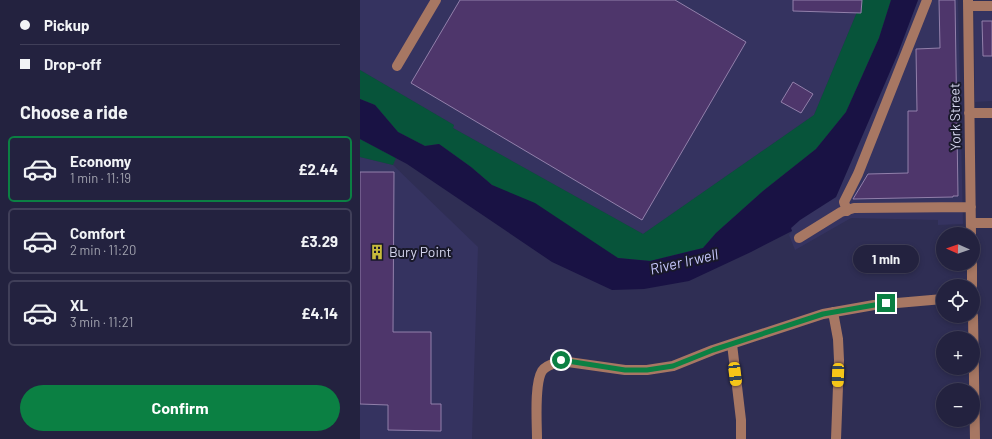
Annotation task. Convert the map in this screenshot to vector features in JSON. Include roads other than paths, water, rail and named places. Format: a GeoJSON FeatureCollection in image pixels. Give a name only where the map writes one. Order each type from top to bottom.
{"type":"FeatureCollection","features":[{"type":"Feature","properties":{"kind":"street"},"geometry":{"type":"LineString","coordinates":[[397,66],[436,0]]}},
{"type":"Feature","properties":{"kind":"street"},"geometry":{"type":"LineString","coordinates":[[847,211],[844,202],[858,174],[927,0]]}},
{"type":"Feature","properties":{"kind":"street"},"geometry":{"type":"LineString","coordinates":[[968,3],[992,6]]}},
{"type":"Feature","properties":{"kind":"street","name":"York Street"},"geometry":{"type":"LineString","coordinates":[[968,3],[971,227]]}},
{"type":"Feature","properties":{"kind":"street"},"geometry":{"type":"LineString","coordinates":[[969,113],[992,113]]}},
{"type":"Feature","properties":{"kind":"street"},"geometry":{"type":"LineString","coordinates":[[799,238],[841,212],[854,208],[971,207]]}},
{"type":"Feature","properties":{"kind":"street"},"geometry":{"type":"LineString","coordinates":[[971,223],[992,223]]}},
{"type":"Feature","properties":{"kind":"street"},"geometry":{"type":"LineString","coordinates":[[537,439],[538,380],[543,369],[561,360],[625,370],[647,370],[673,366],[732,344],[823,314],[874,305],[936,300]]}},
{"type":"Feature","properties":{"kind":"street"},"geometry":{"type":"LineString","coordinates":[[833,312],[838,339],[839,360],[836,439]]}},
{"type":"Feature","properties":{"kind":"street"},"geometry":{"type":"LineString","coordinates":[[973,323],[974,439]]}},
{"type":"Feature","properties":{"kind":"street"},"geometry":{"type":"LineString","coordinates":[[732,344],[741,420],[741,439]]}},
{"type":"Feature","properties":{"kind":"water","name":"River Irwell"},"geometry":{"type":"Polygon","coordinates":[[[891,0],[918,0],[898,53],[836,197],[800,220],[791,228],[792,231],[689,281],[644,289],[612,290],[552,262],[407,164],[360,139],[360,99],[375,105],[398,132],[425,146],[439,144],[471,167],[492,185],[535,203],[618,258],[650,261],[703,248],[716,233],[763,191],[816,149],[846,112],[879,38],[891,0]]]}},
{"type":"Feature","properties":{"kind":"place","name":"Bury Point"},"geometry":{"type":"Point","coordinates":[377,252]}}]}
